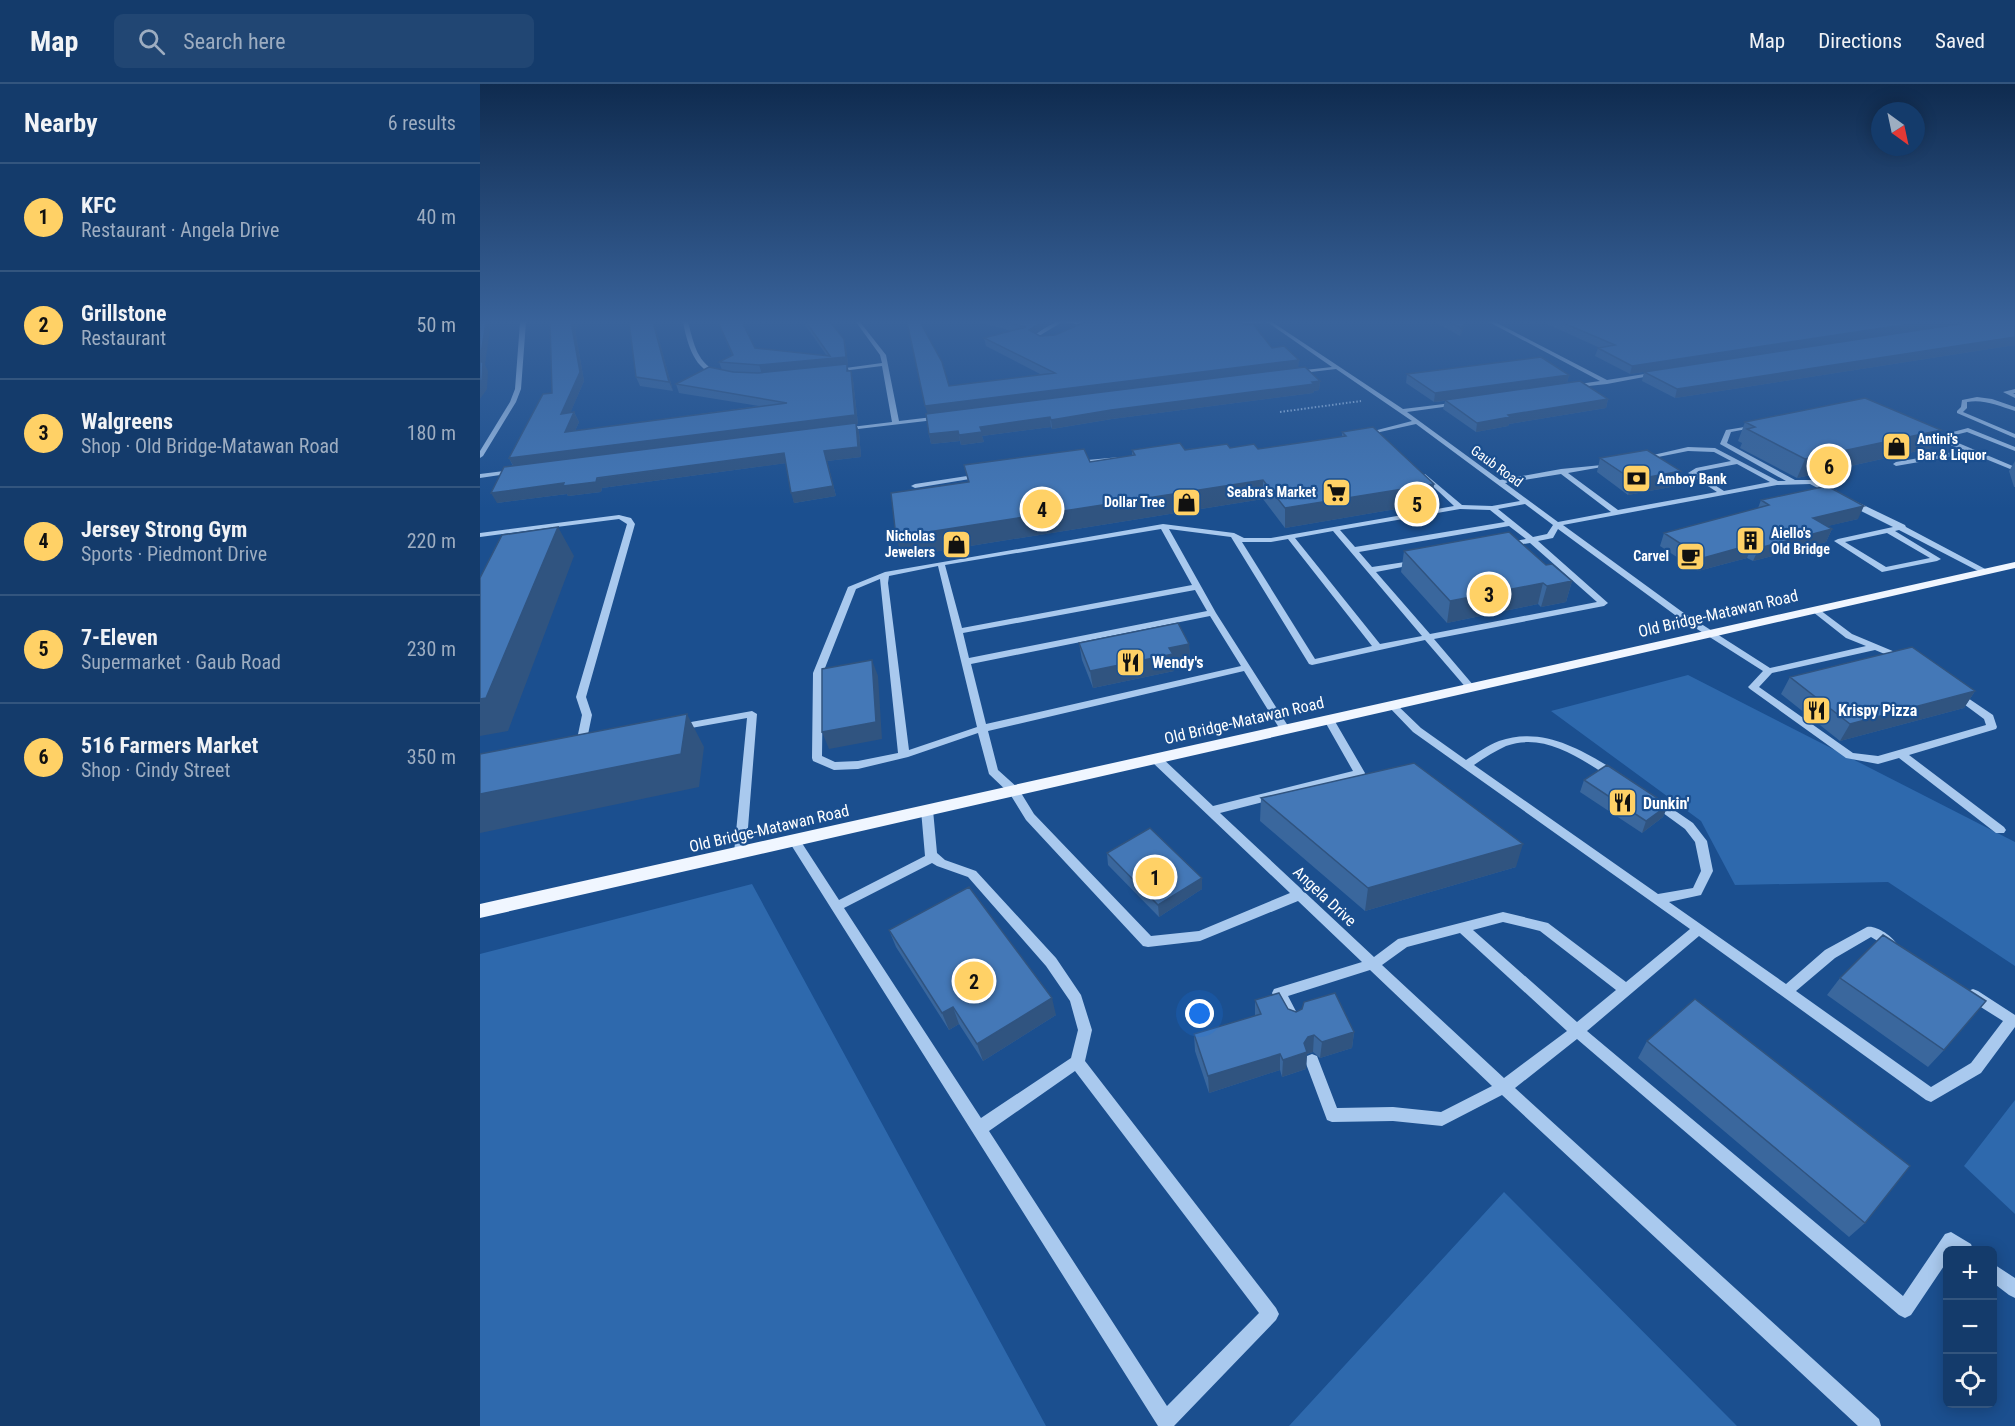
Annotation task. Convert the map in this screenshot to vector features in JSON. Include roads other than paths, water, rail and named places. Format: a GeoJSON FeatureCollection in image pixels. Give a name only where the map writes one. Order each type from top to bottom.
{"type":"FeatureCollection","features":[{"type":"Feature","properties":{"kind":"main road","name":"Old Bridge-Matawan Road"},"geometry":{"type":"LineString","coordinates":[[480,912],[2015,565]]}},
{"type":"Feature","properties":{"kind":"street"},"geometry":{"type":"LineString","coordinates":[[480,456],[513,402],[518,385]]}},
{"type":"Feature","properties":{"kind":"street"},"geometry":{"type":"LineString","coordinates":[[889,385],[896,424]]}},
{"type":"Feature","properties":{"kind":"street","name":"Gaub Road"},"geometry":{"type":"LineString","coordinates":[[1361,385],[1402,411],[1708,634],[1768,671]]}},
{"type":"Feature","properties":{"kind":"street"},"geometry":{"type":"LineString","coordinates":[[1561,388],[1587,385]]}},
{"type":"Feature","properties":{"kind":"street"},"geometry":{"type":"LineString","coordinates":[[2015,391],[2006,392],[2015,396]]}},
{"type":"Feature","properties":{"kind":"street"},"geometry":{"type":"LineString","coordinates":[[2015,410],[1994,402],[1972,399],[1964,401],[1964,408],[1959,412],[2015,436]]}},
{"type":"Feature","properties":{"kind":"street"},"geometry":{"type":"LineString","coordinates":[[1402,411],[1468,402]]}},
{"type":"Feature","properties":{"kind":"street"},"geometry":{"type":"LineString","coordinates":[[837,431],[944,418]]}},
{"type":"Feature","properties":{"kind":"street"},"geometry":{"type":"LineString","coordinates":[[1352,437],[1417,422]]}},
{"type":"Feature","properties":{"kind":"street"},"geometry":{"type":"LineString","coordinates":[[1763,424],[1728,431],[1724,444],[1794,482]]}},
{"type":"Feature","properties":{"kind":"street"},"geometry":{"type":"LineString","coordinates":[[1953,443],[1951,434],[1968,430],[2015,449]]}},
{"type":"Feature","properties":{"kind":"street"},"geometry":{"type":"LineString","coordinates":[[1375,433],[1383,440]]}},
{"type":"Feature","properties":{"kind":"street"},"geometry":{"type":"LineString","coordinates":[[1919,434],[1953,443],[2015,469]]}},
{"type":"Feature","properties":{"kind":"street"},"geometry":{"type":"LineString","coordinates":[[1632,460],[1700,448],[1722,453],[1777,483]]}},
{"type":"Feature","properties":{"kind":"street"},"geometry":{"type":"LineString","coordinates":[[1896,464],[1973,451]]}},
{"type":"Feature","properties":{"kind":"street"},"geometry":{"type":"LineString","coordinates":[[1063,465],[1132,458]]}},
{"type":"Feature","properties":{"kind":"street"},"geometry":{"type":"LineString","coordinates":[[1723,494],[1691,473],[1698,469],[1739,462]]}},
{"type":"Feature","properties":{"kind":"street"},"geometry":{"type":"LineString","coordinates":[[1498,482],[1600,465]]}},
{"type":"Feature","properties":{"kind":"street"},"geometry":{"type":"LineString","coordinates":[[1417,470],[1460,507]]}},
{"type":"Feature","properties":{"kind":"street"},"geometry":{"type":"LineString","coordinates":[[1561,471],[1617,513]]}},
{"type":"Feature","properties":{"kind":"street"},"geometry":{"type":"LineString","coordinates":[[480,477],[516,472]]}},
{"type":"Feature","properties":{"kind":"street"},"geometry":{"type":"LineString","coordinates":[[915,486],[983,476]]}},
{"type":"Feature","properties":{"kind":"street"},"geometry":{"type":"LineString","coordinates":[[1498,546],[1550,536],[1558,524],[1777,483],[1811,482],[1985,571]]}},
{"type":"Feature","properties":{"kind":"street"},"geometry":{"type":"LineString","coordinates":[[1246,668],[981,729],[904,755],[858,765],[834,766],[817,758],[818,673],[852,587],[885,574],[1163,526],[1234,535],[1242,540],[1271,540],[1460,507],[1492,508],[1526,502]]}},
{"type":"Feature","properties":{"kind":"street"},"geometry":{"type":"LineString","coordinates":[[1234,535],[1312,662],[1604,603],[1492,508]]}},
{"type":"Feature","properties":{"kind":"street"},"geometry":{"type":"LineString","coordinates":[[480,535],[619,517],[628,520],[631,524],[581,697],[587,715],[581,744]]}},
{"type":"Feature","properties":{"kind":"street"},"geometry":{"type":"LineString","coordinates":[[1354,550],[1511,523]]}},
{"type":"Feature","properties":{"kind":"street"},"geometry":{"type":"LineString","coordinates":[[1163,526],[1212,613],[1285,729]]}},
{"type":"Feature","properties":{"kind":"street"},"geometry":{"type":"LineString","coordinates":[[1888,530],[1936,559],[1885,570],[1838,541],[1888,530],[1902,527]]}},
{"type":"Feature","properties":{"kind":"street"},"geometry":{"type":"LineString","coordinates":[[1335,529],[1471,687]]}},
{"type":"Feature","properties":{"kind":"street"},"geometry":{"type":"LineString","coordinates":[[1290,537],[1378,648]]}},
{"type":"Feature","properties":{"kind":"street"},"geometry":{"type":"LineString","coordinates":[[1371,570],[1429,559]]}},
{"type":"Feature","properties":{"kind":"street"},"geometry":{"type":"LineString","coordinates":[[941,563],[993,771],[1014,790],[1030,817],[1148,942],[1200,936],[1299,895]]}},
{"type":"Feature","properties":{"kind":"street"},"geometry":{"type":"LineString","coordinates":[[885,574],[884,583],[904,755]]}},
{"type":"Feature","properties":{"kind":"street"},"geometry":{"type":"LineString","coordinates":[[958,631],[1196,586]]}},
{"type":"Feature","properties":{"kind":"street"},"geometry":{"type":"LineString","coordinates":[[1816,610],[1849,636],[1899,655],[1917,668]]}},
{"type":"Feature","properties":{"kind":"street"},"geometry":{"type":"LineString","coordinates":[[964,662],[1212,613]]}},
{"type":"Feature","properties":{"kind":"street"},"geometry":{"type":"LineString","coordinates":[[1876,647],[1768,671],[1754,687],[1850,756],[1878,760],[1992,726],[1989,717],[1944,686]]}},
{"type":"Feature","properties":{"kind":"street"},"geometry":{"type":"LineString","coordinates":[[1392,705],[1417,730],[1465,765],[1656,898],[1931,1095],[1976,1068],[2012,1020],[1962,988]]}},
{"type":"Feature","properties":{"kind":"street"},"geometry":{"type":"LineString","coordinates":[[672,728],[752,714],[740,853]]}},
{"type":"Feature","properties":{"kind":"street"},"geometry":{"type":"LineString","coordinates":[[1211,811],[1360,773],[1329,720]]}},
{"type":"Feature","properties":{"kind":"street"},"geometry":{"type":"LineString","coordinates":[[1465,765],[1503,744],[1532,738],[1542,739],[1574,750],[1626,783]]}},
{"type":"Feature","properties":{"kind":"street"},"geometry":{"type":"LineString","coordinates":[[1900,753],[2000,830]]}},
{"type":"Feature","properties":{"kind":"street","name":"Angela Drive"},"geometry":{"type":"LineString","coordinates":[[1156,759],[1504,1088],[1872,1426]]}},
{"type":"Feature","properties":{"kind":"street"},"geometry":{"type":"LineString","coordinates":[[1643,795],[1689,826],[1701,842],[1707,871],[1696,892],[1656,898]]}},
{"type":"Feature","properties":{"kind":"street"},"geometry":{"type":"LineString","coordinates":[[927,810],[933,857],[941,863],[972,874],[1051,962],[1076,999],[1085,1030],[1077,1062],[978,1129]]}},
{"type":"Feature","properties":{"kind":"street"},"geometry":{"type":"LineString","coordinates":[[794,840],[1166,1421],[1270,1314],[1077,1062]]}},
{"type":"Feature","properties":{"kind":"street"},"geometry":{"type":"LineString","coordinates":[[836,907],[933,857]]}},
{"type":"Feature","properties":{"kind":"street"},"geometry":{"type":"LineString","coordinates":[[1294,1022],[1279,993],[1373,964],[1403,943],[1503,917],[1544,927],[1626,990]]}},
{"type":"Feature","properties":{"kind":"street"},"geometry":{"type":"LineString","coordinates":[[1462,928],[1577,1031],[1905,1309],[1943,1252]]}},
{"type":"Feature","properties":{"kind":"street"},"geometry":{"type":"LineString","coordinates":[[1312,1061],[1332,1115],[1393,1114],[1442,1119],[1504,1088],[1577,1031],[1699,929]]}},
{"type":"Feature","properties":{"kind":"street"},"geometry":{"type":"LineString","coordinates":[[1786,992],[1830,954],[1870,931],[1901,950]]}},
{"type":"Feature","properties":{"kind":"street"},"geometry":{"type":"LineString","coordinates":[[1947,1246],[1951,1240],[1959,1246]]}},
{"type":"Feature","properties":{"kind":"street"},"geometry":{"type":"LineString","coordinates":[[1997,1275],[2015,1289]]}},
{"type":"Feature","properties":{"kind":"place","name":"Antini's Bar & Liquor"},"geometry":{"type":"Point","coordinates":[1896,447]}},
{"type":"Feature","properties":{"kind":"place","name":"516 Farmers Market"},"geometry":{"type":"Point","coordinates":[1829,466]}},
{"type":"Feature","properties":{"kind":"place","name":"Amboy Bank"},"geometry":{"type":"Point","coordinates":[1636,479]}},
{"type":"Feature","properties":{"kind":"place","name":"Seabra's Market"},"geometry":{"type":"Point","coordinates":[1337,492]}},
{"type":"Feature","properties":{"kind":"place","name":"Dollar Tree"},"geometry":{"type":"Point","coordinates":[1186,502]}},
{"type":"Feature","properties":{"kind":"place","name":"7-Eleven"},"geometry":{"type":"Point","coordinates":[1417,504]}},
{"type":"Feature","properties":{"kind":"place","name":"Jersey Strong Gym"},"geometry":{"type":"Point","coordinates":[1042,509]}},
{"type":"Feature","properties":{"kind":"place","name":"Aiello's Old Bridge"},"geometry":{"type":"Point","coordinates":[1750,541]}},
{"type":"Feature","properties":{"kind":"place","name":"Nicholas Jewelers"},"geometry":{"type":"Point","coordinates":[956,544]}},
{"type":"Feature","properties":{"kind":"place","name":"Carvel"},"geometry":{"type":"Point","coordinates":[1690,556]}},
{"type":"Feature","properties":{"kind":"place","name":"Walgreens"},"geometry":{"type":"Point","coordinates":[1489,594]}},
{"type":"Feature","properties":{"kind":"place","name":"Wendy's"},"geometry":{"type":"Point","coordinates":[1131,662]}},
{"type":"Feature","properties":{"kind":"place","name":"Krispy Pizza"},"geometry":{"type":"Point","coordinates":[1817,710]}},
{"type":"Feature","properties":{"kind":"place","name":"Dunkin'"},"geometry":{"type":"Point","coordinates":[1622,803]}},
{"type":"Feature","properties":{"kind":"place","name":"KFC"},"geometry":{"type":"Point","coordinates":[1155,877]}},
{"type":"Feature","properties":{"kind":"place","name":"Grillstone"},"geometry":{"type":"Point","coordinates":[974,981]}}]}
